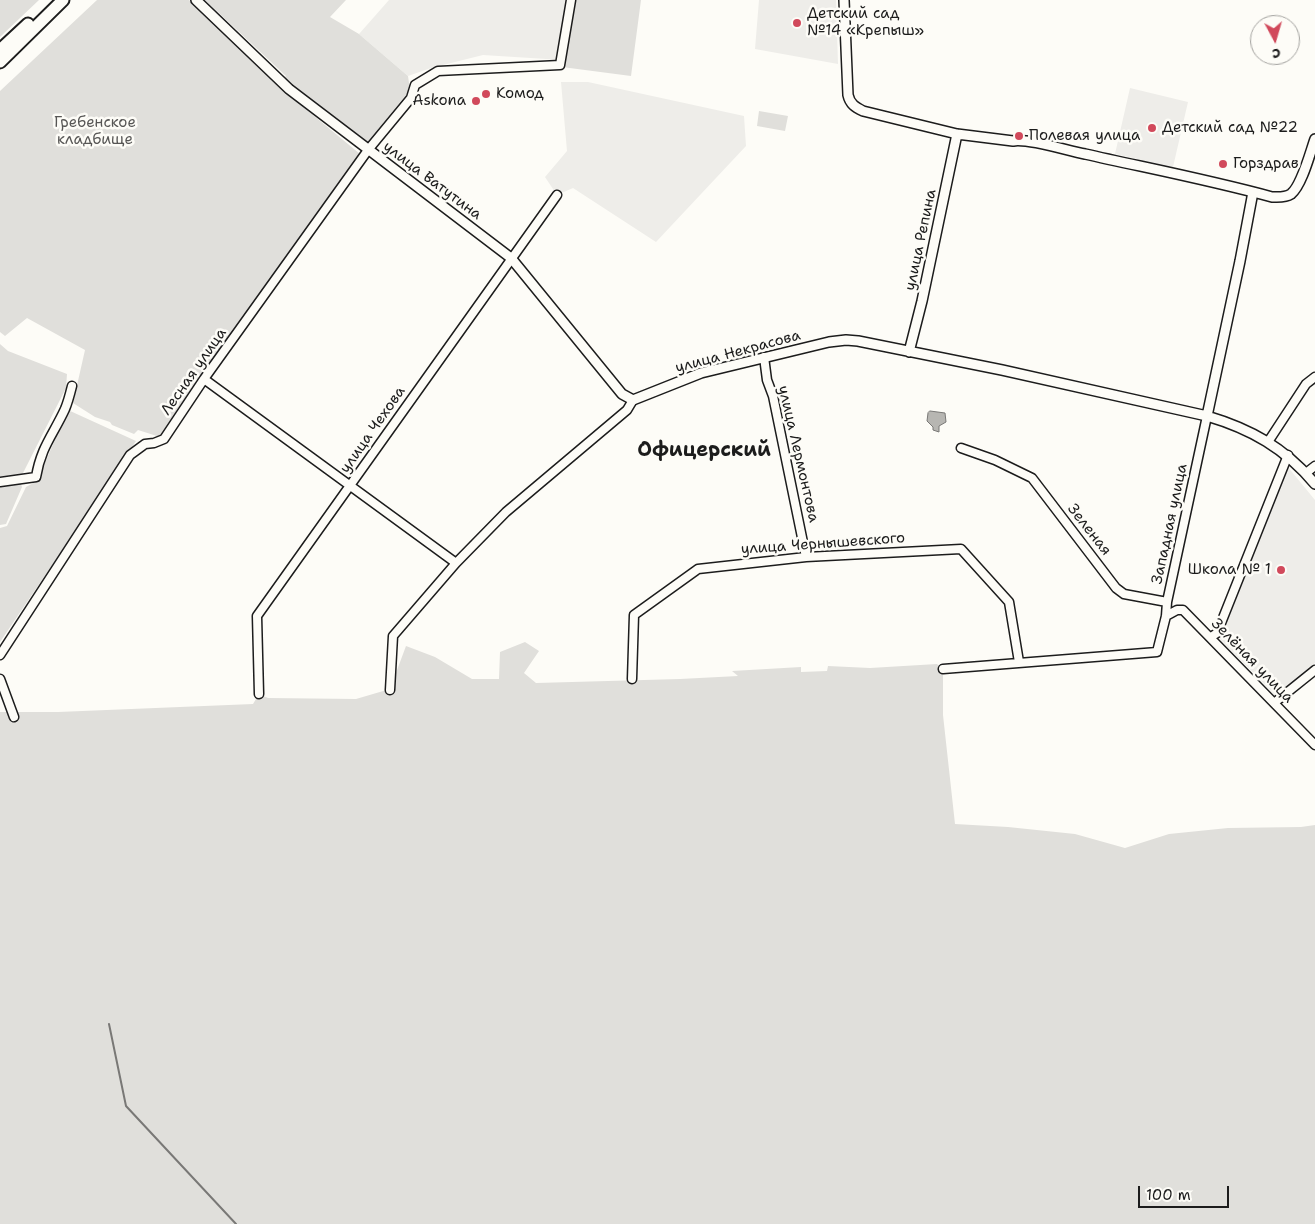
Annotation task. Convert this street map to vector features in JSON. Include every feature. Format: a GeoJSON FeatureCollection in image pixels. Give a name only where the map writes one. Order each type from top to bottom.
{"type":"FeatureCollection","features":[{"type":"Feature","properties":{"kind":"main road"},"geometry":{"type":"LineString","coordinates":[[0,50],[52,0]]}},
{"type":"Feature","properties":{"kind":"main road"},"geometry":{"type":"LineString","coordinates":[[0,62],[63,0]]}},
{"type":"Feature","properties":{"kind":"street","name":"улица Ватутина"},"geometry":{"type":"LineString","coordinates":[[196,0],[289,89],[511,258],[622,394],[633,400]]}},
{"type":"Feature","properties":{"kind":"street","name":"Лесная улица"},"geometry":{"type":"LineString","coordinates":[[0,656],[130,455],[145,444],[164,439],[204,379],[368,150],[411,98],[416,85],[438,71],[560,65],[572,0]]}},
{"type":"Feature","properties":{"kind":"street"},"geometry":{"type":"LineString","coordinates":[[844,0],[848,95],[850,102],[863,112],[957,134],[1013,142],[1019,140],[1272,197],[1290,195],[1297,186],[1315,139]]}},
{"type":"Feature","properties":{"kind":"street","name":"улица Репина"},"geometry":{"type":"LineString","coordinates":[[909,352],[922,301],[957,134]]}},
{"type":"Feature","properties":{"kind":"street","name":"Западная улица"},"geometry":{"type":"LineString","coordinates":[[943,669],[1157,652],[1253,192]]}},
{"type":"Feature","properties":{"kind":"street","name":"улица Чехова"},"geometry":{"type":"LineString","coordinates":[[259,694],[257,616],[557,195]]}},
{"type":"Feature","properties":{"kind":"street","name":"улица Некрасова"},"geometry":{"type":"LineString","coordinates":[[390,690],[393,636],[456,563],[506,512],[627,410],[633,400],[701,373],[764,357],[846,340],[1002,370],[1206,416],[1231,424],[1268,442],[1288,455],[1315,484]]}},
{"type":"Feature","properties":{"kind":"street","name":"улица Лермонтова"},"geometry":{"type":"LineString","coordinates":[[764,357],[767,380],[775,406],[806,557]]}},
{"type":"Feature","properties":{"kind":"street"},"geometry":{"type":"LineString","coordinates":[[1268,442],[1306,384],[1315,377]]}},
{"type":"Feature","properties":{"kind":"street"},"geometry":{"type":"LineString","coordinates":[[204,379],[456,563]]}},
{"type":"Feature","properties":{"kind":"street"},"geometry":{"type":"LineString","coordinates":[[0,482],[36,478],[45,444],[66,408],[72,386]]}},
{"type":"Feature","properties":{"kind":"street","name":"Зеленая"},"geometry":{"type":"LineString","coordinates":[[961,448],[995,460],[1032,478],[1116,588],[1124,594],[1167,602]]}},
{"type":"Feature","properties":{"kind":"street"},"geometry":{"type":"LineString","coordinates":[[1211,637],[1217,633],[1288,455]]}},
{"type":"Feature","properties":{"kind":"street"},"geometry":{"type":"LineString","coordinates":[[1306,473],[1315,466]]}},
{"type":"Feature","properties":{"kind":"street","name":"улица Чернышевского"},"geometry":{"type":"LineString","coordinates":[[632,679],[634,615],[698,568],[806,557],[961,549],[1009,602],[1019,662]]}},
{"type":"Feature","properties":{"kind":"street","name":"Зелёная улица"},"geometry":{"type":"LineString","coordinates":[[1166,616],[1177,610],[1183,610],[1315,745]]}},
{"type":"Feature","properties":{"kind":"street"},"geometry":{"type":"LineString","coordinates":[[1274,703],[1315,670]]}},
{"type":"Feature","properties":{"kind":"street"},"geometry":{"type":"LineString","coordinates":[[0,679],[14,717]]}},
{"type":"Feature","properties":{"kind":"shaded area"},"geometry":{"type":"Polygon","coordinates":[[[389,0],[571,0],[562,60],[483,55],[431,68],[408,76],[359,34],[389,0]]]}},
{"type":"Feature","properties":{"kind":"shaded area","name":"Детский сад №14 «Крепыш»"},"geometry":{"type":"Polygon","coordinates":[[[759,0],[836,0],[838,64],[755,49],[759,0]]]}},
{"type":"Feature","properties":{"kind":"shaded area"},"geometry":{"type":"Polygon","coordinates":[[[561,82],[588,82],[744,116],[746,146],[656,242],[573,188],[557,195],[545,177],[567,151],[561,82]]]}},
{"type":"Feature","properties":{"kind":"shaded area","name":"Детский сад №22"},"geometry":{"type":"Polygon","coordinates":[[[1130,88],[1188,102],[1173,167],[1115,154],[1130,88]]]}},
{"type":"Feature","properties":{"kind":"shaded area"},"geometry":{"type":"Polygon","coordinates":[[[930,411],[945,413],[946,422],[939,426],[939,432],[933,430],[933,427],[927,421],[930,411]]]}},
{"type":"Feature","properties":{"kind":"shaded area","name":"Школа № 1"},"geometry":{"type":"Polygon","coordinates":[[[1287,466],[1315,500],[1315,663],[1275,695],[1220,639],[1287,466]]]}},
{"type":"Feature","properties":{"kind":"green space"},"geometry":{"type":"Polygon","coordinates":[[[0,0],[39,0],[0,37],[0,0]]]}},
{"type":"Feature","properties":{"kind":"green space","name":"Гребенское кладбище"},"geometry":{"type":"Polygon","coordinates":[[[97,0],[189,0],[278,86],[360,154],[160,437],[138,430],[134,434],[95,417],[73,403],[85,350],[27,318],[5,336],[0,332],[0,91],[97,0]]]}},
{"type":"Feature","properties":{"kind":"green space"},"geometry":{"type":"Polygon","coordinates":[[[205,0],[346,0],[330,17],[359,34],[408,76],[410,90],[367,143],[283,79],[286,76],[205,0]]]}},
{"type":"Feature","properties":{"kind":"green space"},"geometry":{"type":"Polygon","coordinates":[[[571,0],[641,0],[631,76],[562,67],[571,0]]]}},
{"type":"Feature","properties":{"kind":"green space"},"geometry":{"type":"Polygon","coordinates":[[[759,111],[788,116],[785,131],[757,126],[759,111]]]}},
{"type":"Feature","properties":{"kind":"green space"},"geometry":{"type":"Polygon","coordinates":[[[0,344],[8,351],[67,374],[66,388],[21,477],[0,480],[0,344]]]}},
{"type":"Feature","properties":{"kind":"green space"},"geometry":{"type":"Polygon","coordinates":[[[68,410],[136,441],[0,642],[0,528],[7,526],[26,487],[37,481],[68,410]]]}},
{"type":"Feature","properties":{"kind":"green space"},"geometry":{"type":"Polygon","coordinates":[[[21,484],[22,487],[6,524],[0,525],[0,487],[21,484]]]}},
{"type":"Feature","properties":{"kind":"green space"},"geometry":{"type":"Polygon","coordinates":[[[525,642],[539,651],[524,673],[536,683],[738,676],[732,671],[801,667],[801,672],[827,671],[828,666],[870,668],[937,664],[943,669],[943,715],[955,824],[1075,834],[1125,848],[1169,834],[1228,828],[1301,827],[1315,825],[1315,1224],[0,1224],[0,712],[58,712],[253,704],[259,694],[268,698],[356,699],[390,689],[406,646],[435,657],[472,679],[499,679],[500,652],[525,642]]]}},
{"type":"Feature","properties":{"kind":"waterway"},"geometry":{"type":"LineString","coordinates":[[109,1024],[126,1106],[236,1224]]}},
{"type":"Feature","properties":{"kind":"place","name":"Детский сад №14 «Крепыш»"},"geometry":{"type":"Point","coordinates":[797,23]}},
{"type":"Feature","properties":{"kind":"place","name":"Комод"},"geometry":{"type":"Point","coordinates":[486,94]}},
{"type":"Feature","properties":{"kind":"place","name":"Askona"},"geometry":{"type":"Point","coordinates":[476,101]}},
{"type":"Feature","properties":{"kind":"place","name":"Детский сад №22"},"geometry":{"type":"Point","coordinates":[1152,128]}},
{"type":"Feature","properties":{"kind":"place","name":"Полевая улица"},"geometry":{"type":"Point","coordinates":[1019,136]}},
{"type":"Feature","properties":{"kind":"place","name":"Горздрав"},"geometry":{"type":"Point","coordinates":[1223,164]}},
{"type":"Feature","properties":{"kind":"place","name":"Школа № 1"},"geometry":{"type":"Point","coordinates":[1281,570]}},
{"type":"Feature","properties":{"kind":"district","name":"Офицерский"},"geometry":{"type":"Point","coordinates":[704,451]}}]}
